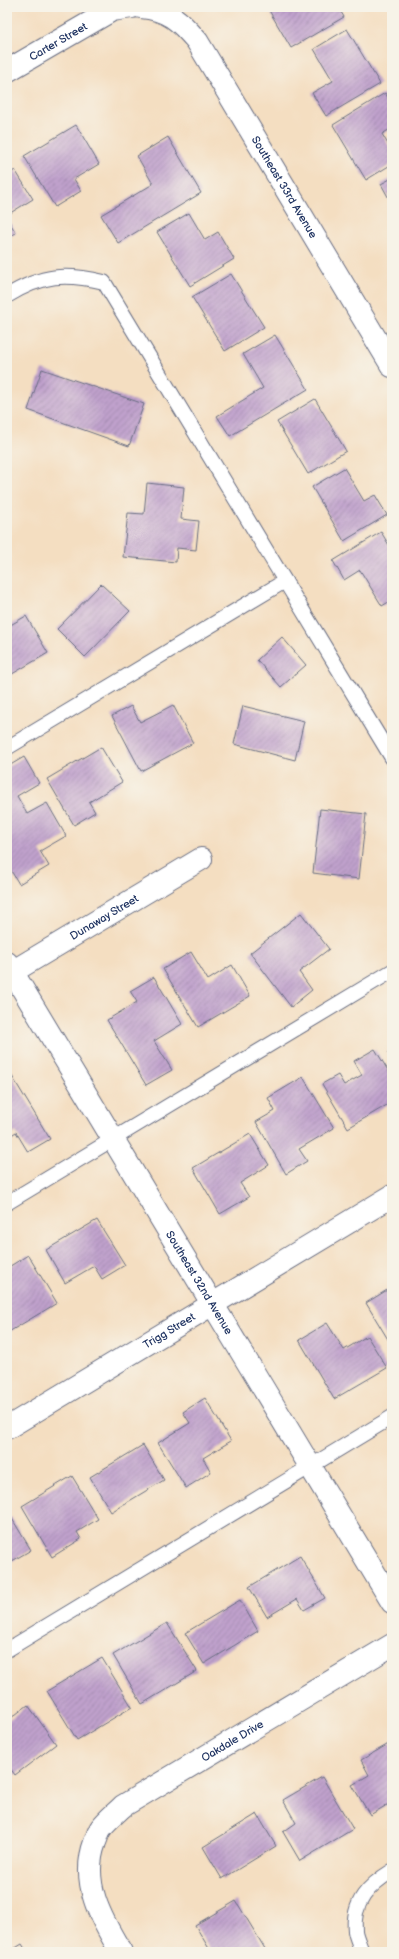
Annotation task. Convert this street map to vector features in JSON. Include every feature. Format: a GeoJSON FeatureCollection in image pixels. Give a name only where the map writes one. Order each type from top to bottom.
{"type":"FeatureCollection","features":[{"type":"Feature","properties":{"kind":"street","name":"Carter Street"},"geometry":{"type":"LineString","coordinates":[[7,71],[112,10],[132,7]]}},
{"type":"Feature","properties":{"kind":"street","name":"Southeast 33rd Avenue"},"geometry":{"type":"LineString","coordinates":[[141,7],[151,8],[169,14],[183,24],[197,41],[392,366]]}},
{"type":"Feature","properties":{"kind":"street","name":"Dunaway Street"},"geometry":{"type":"LineString","coordinates":[[9,970],[200,859]]}},
{"type":"Feature","properties":{"kind":"street","name":"Southeast 32nd Avenue"},"geometry":{"type":"LineString","coordinates":[[9,970],[213,1304],[392,1602]]}},
{"type":"Feature","properties":{"kind":"street","name":"Trigg Street"},"geometry":{"type":"LineString","coordinates":[[7,1428],[392,1196]]}},
{"type":"Feature","properties":{"kind":"street","name":"Oakdale Drive"},"geometry":{"type":"LineString","coordinates":[[121,1952],[104,1923],[94,1900],[89,1876],[91,1853],[100,1829],[123,1806],[392,1645]]}},
{"type":"Feature","properties":{"kind":"lane"},"geometry":{"type":"LineString","coordinates":[[7,296],[18,289],[52,276],[76,276],[104,282],[392,758]]}},
{"type":"Feature","properties":{"kind":"lane"},"geometry":{"type":"LineString","coordinates":[[7,748],[285,581]]}},
{"type":"Feature","properties":{"kind":"lane"},"geometry":{"type":"LineString","coordinates":[[7,1203],[392,971]]}},
{"type":"Feature","properties":{"kind":"lane"},"geometry":{"type":"LineString","coordinates":[[7,1650],[392,1417]]}},
{"type":"Feature","properties":{"kind":"lane"},"geometry":{"type":"LineString","coordinates":[[362,1952],[355,1931],[358,1903],[375,1881],[392,1871]]}},
{"type":"Feature","properties":{"kind":"building"},"geometry":{"type":"Polygon","coordinates":[[[267,7],[338,7],[344,17],[291,48],[267,7]]]}},
{"type":"Feature","properties":{"kind":"building"},"geometry":{"type":"Polygon","coordinates":[[[347,29],[380,84],[326,116],[312,93],[333,81],[314,49],[347,29]]]}},
{"type":"Feature","properties":{"kind":"building"},"geometry":{"type":"Polygon","coordinates":[[[385,93],[392,104],[392,128],[382,134],[392,151],[392,164],[366,180],[333,125],[385,93]]]}},
{"type":"Feature","properties":{"kind":"building"},"geometry":{"type":"Polygon","coordinates":[[[76,125],[99,164],[74,179],[81,191],[55,207],[24,156],[76,125]]]}},
{"type":"Feature","properties":{"kind":"building"},"geometry":{"type":"Polygon","coordinates":[[[168,137],[201,193],[118,243],[101,215],[153,184],[137,156],[168,137]]]}},
{"type":"Feature","properties":{"kind":"building"},"geometry":{"type":"Polygon","coordinates":[[[15,170],[33,199],[7,215],[7,175],[15,170]]]}},
{"type":"Feature","properties":{"kind":"building"},"geometry":{"type":"Polygon","coordinates":[[[392,178],[392,204],[381,184],[392,178]]]}},
{"type":"Feature","properties":{"kind":"building"},"geometry":{"type":"Polygon","coordinates":[[[189,213],[205,240],[218,232],[234,259],[190,286],[157,232],[189,213]]]}},
{"type":"Feature","properties":{"kind":"building"},"geometry":{"type":"Polygon","coordinates":[[[7,218],[16,233],[7,238],[7,218]]]}},
{"type":"Feature","properties":{"kind":"building"},"geometry":{"type":"Polygon","coordinates":[[[231,274],[264,327],[225,351],[192,297],[231,274]]]}},
{"type":"Feature","properties":{"kind":"building"},"geometry":{"type":"Polygon","coordinates":[[[275,335],[308,389],[230,436],[217,416],[263,388],[243,354],[275,335]]]}},
{"type":"Feature","properties":{"kind":"building"},"geometry":{"type":"Polygon","coordinates":[[[42,369],[144,404],[129,446],[28,410],[42,369]]]}},
{"type":"Feature","properties":{"kind":"building"},"geometry":{"type":"Polygon","coordinates":[[[315,399],[346,451],[308,474],[277,422],[315,399]]]}},
{"type":"Feature","properties":{"kind":"building"},"geometry":{"type":"Polygon","coordinates":[[[344,468],[364,501],[375,495],[387,515],[344,541],[312,487],[344,468]]]}},
{"type":"Feature","properties":{"kind":"building"},"geometry":{"type":"Polygon","coordinates":[[[147,483],[184,487],[181,519],[199,521],[196,550],[177,548],[176,562],[123,557],[128,513],[144,514],[147,483]]]}},
{"type":"Feature","properties":{"kind":"building"},"geometry":{"type":"Polygon","coordinates":[[[381,532],[392,550],[392,600],[382,606],[360,570],[344,580],[333,561],[381,532]]]}},
{"type":"Feature","properties":{"kind":"building"},"geometry":{"type":"Polygon","coordinates":[[[101,584],[130,611],[85,657],[57,629],[101,584]]]}},
{"type":"Feature","properties":{"kind":"building"},"geometry":{"type":"Polygon","coordinates":[[[26,616],[48,653],[7,677],[7,627],[26,616]]]}},
{"type":"Feature","properties":{"kind":"building"},"geometry":{"type":"Polygon","coordinates":[[[282,637],[306,665],[281,687],[257,660],[282,637]]]}},
{"type":"Feature","properties":{"kind":"building"},"geometry":{"type":"Polygon","coordinates":[[[173,705],[193,743],[141,771],[112,716],[131,706],[140,722],[173,705]]]}},
{"type":"Feature","properties":{"kind":"building"},"geometry":{"type":"Polygon","coordinates":[[[243,706],[304,721],[295,760],[234,744],[243,706]]]}},
{"type":"Feature","properties":{"kind":"building"},"geometry":{"type":"Polygon","coordinates":[[[101,747],[122,782],[89,802],[95,812],[74,825],[47,779],[101,747]]]}},
{"type":"Feature","properties":{"kind":"building"},"geometry":{"type":"Polygon","coordinates":[[[24,757],[39,783],[17,796],[27,814],[47,803],[66,836],[40,851],[49,866],[19,884],[7,864],[7,767],[24,757]]]}},
{"type":"Feature","properties":{"kind":"building"},"geometry":{"type":"Polygon","coordinates":[[[320,809],[366,814],[359,879],[313,873],[320,809]]]}},
{"type":"Feature","properties":{"kind":"building"},"geometry":{"type":"Polygon","coordinates":[[[301,913],[329,949],[299,972],[312,990],[291,1007],[250,953],[301,913]]]}},
{"type":"Feature","properties":{"kind":"building"},"geometry":{"type":"Polygon","coordinates":[[[191,952],[208,980],[232,965],[250,996],[198,1027],[163,969],[191,952]]]}},
{"type":"Feature","properties":{"kind":"building"},"geometry":{"type":"Polygon","coordinates":[[[154,977],[182,1024],[154,1041],[172,1070],[146,1085],[107,1020],[137,1002],[130,991],[154,977]]]}},
{"type":"Feature","properties":{"kind":"building"},"geometry":{"type":"Polygon","coordinates":[[[375,1049],[392,1077],[392,1102],[348,1128],[322,1084],[338,1075],[344,1085],[362,1075],[354,1061],[375,1049]]]}},
{"type":"Feature","properties":{"kind":"building"},"geometry":{"type":"Polygon","coordinates":[[[392,1049],[392,1058],[388,1052],[392,1049]]]}},
{"type":"Feature","properties":{"kind":"building"},"geometry":{"type":"Polygon","coordinates":[[[7,1068],[50,1139],[28,1152],[16,1132],[7,1138],[7,1068]]]}},
{"type":"Feature","properties":{"kind":"building"},"geometry":{"type":"Polygon","coordinates":[[[303,1077],[334,1128],[299,1149],[307,1161],[286,1174],[256,1122],[275,1111],[268,1098],[303,1077]]]}},
{"type":"Feature","properties":{"kind":"building"},"geometry":{"type":"Polygon","coordinates":[[[250,1134],[269,1165],[240,1183],[249,1197],[220,1214],[193,1168],[250,1134]]]}},
{"type":"Feature","properties":{"kind":"building"},"geometry":{"type":"Polygon","coordinates":[[[97,1220],[125,1265],[102,1279],[94,1266],[65,1283],[46,1250],[97,1220]]]}},
{"type":"Feature","properties":{"kind":"building"},"geometry":{"type":"Polygon","coordinates":[[[28,1255],[57,1303],[7,1333],[7,1268],[28,1255]]]}},
{"type":"Feature","properties":{"kind":"building"},"geometry":{"type":"Polygon","coordinates":[[[392,1287],[392,1346],[366,1303],[392,1287]]]}},
{"type":"Feature","properties":{"kind":"building"},"geometry":{"type":"Polygon","coordinates":[[[327,1323],[344,1350],[367,1336],[387,1368],[334,1399],[299,1340],[327,1323]]]}},
{"type":"Feature","properties":{"kind":"building"},"geometry":{"type":"Polygon","coordinates":[[[205,1398],[231,1441],[203,1458],[211,1472],[186,1488],[158,1443],[190,1423],[183,1412],[205,1398]]]}},
{"type":"Feature","properties":{"kind":"building"},"geometry":{"type":"Polygon","coordinates":[[[143,1445],[164,1480],[111,1512],[90,1477],[143,1445]]]}},
{"type":"Feature","properties":{"kind":"building"},"geometry":{"type":"Polygon","coordinates":[[[72,1476],[98,1519],[77,1532],[81,1539],[52,1557],[22,1506],[72,1476]]]}},
{"type":"Feature","properties":{"kind":"building"},"geometry":{"type":"Polygon","coordinates":[[[11,1517],[31,1550],[7,1564],[7,1520],[11,1517]]]}},
{"type":"Feature","properties":{"kind":"building"},"geometry":{"type":"Polygon","coordinates":[[[300,1556],[325,1598],[304,1610],[297,1599],[267,1617],[249,1587],[300,1556]]]}},
{"type":"Feature","properties":{"kind":"building"},"geometry":{"type":"Polygon","coordinates":[[[240,1600],[258,1631],[204,1664],[185,1633],[240,1600]]]}},
{"type":"Feature","properties":{"kind":"building"},"geometry":{"type":"Polygon","coordinates":[[[167,1623],[197,1671],[142,1704],[113,1655],[167,1623]]]}},
{"type":"Feature","properties":{"kind":"building"},"geometry":{"type":"Polygon","coordinates":[[[102,1658],[132,1707],[77,1740],[47,1691],[102,1658]]]}},
{"type":"Feature","properties":{"kind":"building"},"geometry":{"type":"Polygon","coordinates":[[[28,1705],[56,1744],[15,1775],[7,1764],[7,1721],[28,1705]]]}},
{"type":"Feature","properties":{"kind":"building"},"geometry":{"type":"Polygon","coordinates":[[[392,1742],[392,1802],[370,1815],[352,1785],[369,1775],[361,1760],[392,1742]]]}},
{"type":"Feature","properties":{"kind":"building"},"geometry":{"type":"Polygon","coordinates":[[[322,1777],[353,1829],[300,1861],[283,1832],[296,1823],[283,1800],[322,1777]]]}},
{"type":"Feature","properties":{"kind":"building"},"geometry":{"type":"Polygon","coordinates":[[[257,1814],[276,1846],[222,1879],[203,1847],[257,1814]]]}},
{"type":"Feature","properties":{"kind":"building"},"geometry":{"type":"Polygon","coordinates":[[[236,1901],[267,1952],[211,1952],[195,1925],[236,1901]]]}},
{"type":"Feature","properties":{"kind":"building"},"geometry":{"type":"Polygon","coordinates":[[[22,1944],[27,1952],[9,1952],[22,1944]]]}}]}
